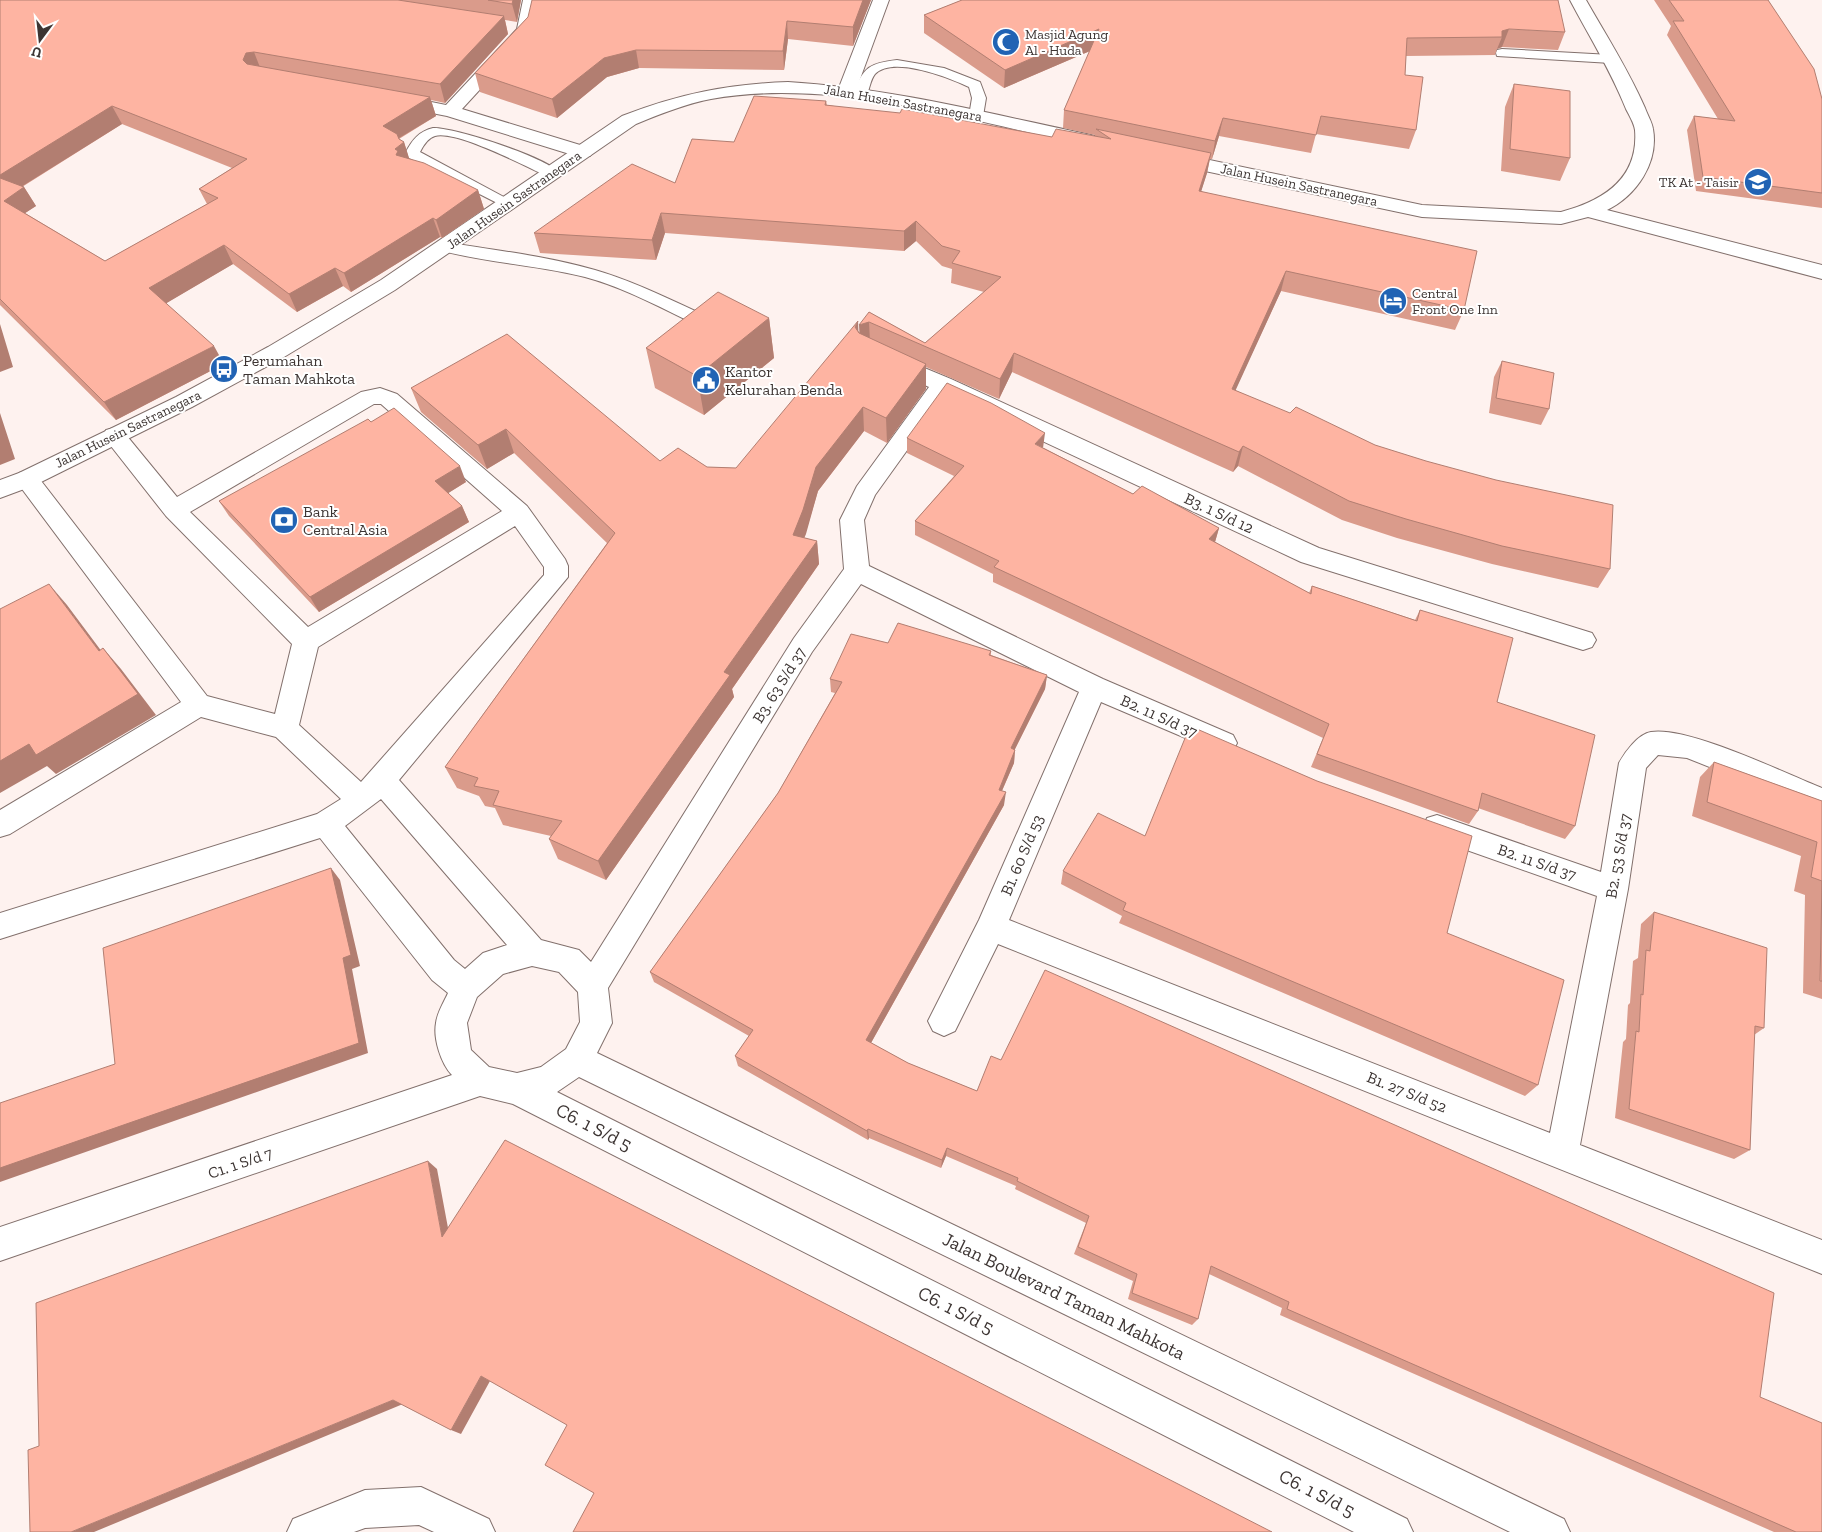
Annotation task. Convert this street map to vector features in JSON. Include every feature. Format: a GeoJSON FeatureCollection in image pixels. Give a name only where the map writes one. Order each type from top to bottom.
{"type":"FeatureCollection","features":[{"type":"Feature","properties":{"kind":"street"},"geometry":{"type":"LineString","coordinates":[[450,112],[516,29],[531,0]]}},
{"type":"Feature","properties":{"kind":"street"},"geometry":{"type":"LineString","coordinates":[[854,92],[881,0]]}},
{"type":"Feature","properties":{"kind":"street","name":"Jalan Husein Sastranegara"},"geometry":{"type":"LineString","coordinates":[[1151,154],[1422,212],[1561,218],[1588,211],[1609,201],[1631,182],[1642,159],[1644,129],[1631,97],[1578,0]]}},
{"type":"Feature","properties":{"kind":"street","name":"Jalan Husein Sastranegara"},"geometry":{"type":"LineString","coordinates":[[0,489],[114,436],[249,368],[342,314],[444,248],[629,120],[657,107],[712,94],[752,88],[802,86],[854,92],[1112,145]]}},
{"type":"Feature","properties":{"kind":"street"},"geometry":{"type":"LineString","coordinates":[[377,97],[450,112],[583,152]]}},
{"type":"Feature","properties":{"kind":"street"},"geometry":{"type":"LineString","coordinates":[[1588,211],[1822,272]]}},
{"type":"Feature","properties":{"kind":"street","name":"B3. 1 S/d 12"},"geometry":{"type":"LineString","coordinates":[[869,351],[1310,555],[1583,640]]}},
{"type":"Feature","properties":{"kind":"street"},"geometry":{"type":"LineString","coordinates":[[857,571],[852,520],[865,492],[943,384]]}},
{"type":"Feature","properties":{"kind":"street"},"geometry":{"type":"LineString","coordinates":[[0,926],[326,824],[361,800],[382,780],[556,577],[556,566],[519,512],[389,399],[380,396],[369,397],[174,510]]}},
{"type":"Feature","properties":{"kind":"street"},"geometry":{"type":"LineString","coordinates":[[114,436],[174,510],[306,641]]}},
{"type":"Feature","properties":{"kind":"street"},"geometry":{"type":"LineString","coordinates":[[27,478],[198,705],[285,728],[361,800]]}},
{"type":"Feature","properties":{"kind":"street"},"geometry":{"type":"LineString","coordinates":[[285,728],[306,641],[519,512]]}},
{"type":"Feature","properties":{"kind":"street","name":"B2. 11 S/d 37"},"geometry":{"type":"LineString","coordinates":[[857,571],[1094,687],[1248,754]]}},
{"type":"Feature","properties":{"kind":"street","name":"B3. 63 S/d 37"},"geometry":{"type":"LineString","coordinates":[[593,986],[803,645],[857,571]]}},
{"type":"Feature","properties":{"kind":"street","name":"B1. 60 S/d 53"},"geometry":{"type":"LineString","coordinates":[[944,1021],[991,927],[1094,687]]}},
{"type":"Feature","properties":{"kind":"street"},"geometry":{"type":"LineString","coordinates":[[0,825],[198,705]]}},
{"type":"Feature","properties":{"kind":"street","name":"B2. 53 S/d 37"},"geometry":{"type":"LineString","coordinates":[[1562,1153],[1612,889],[1633,763],[1652,743],[1689,747],[1822,800]]}},
{"type":"Feature","properties":{"kind":"street"},"geometry":{"type":"LineString","coordinates":[[382,780],[532,952]]}},
{"type":"Feature","properties":{"kind":"street","name":"B2. 11 S/d 37"},"geometry":{"type":"LineString","coordinates":[[1415,819],[1612,889]]}},
{"type":"Feature","properties":{"kind":"street"},"geometry":{"type":"LineString","coordinates":[[326,824],[444,970],[465,988]]}},
{"type":"Feature","properties":{"kind":"street","name":"B1. 27 S/d 52"},"geometry":{"type":"LineString","coordinates":[[991,927],[1822,1257]]}},
{"type":"Feature","properties":{"kind":"street"},"geometry":{"type":"LineString","coordinates":[[532,952],[568,960],[593,986],[596,1023],[577,1060],[549,1080],[517,1088],[480,1081],[456,1056],[451,1023],[465,988],[494,963],[532,952]]}},
{"type":"Feature","properties":{"kind":"street","name":"Jalan Boulevard Taman Mahkota"},"geometry":{"type":"LineString","coordinates":[[577,1060],[1551,1532]]}},
{"type":"Feature","properties":{"kind":"street","name":"C1. 1 S/d 7"},"geometry":{"type":"LineString","coordinates":[[0,1244],[480,1081]]}},
{"type":"Feature","properties":{"kind":"street","name":"C6. 1 S/d 5"},"geometry":{"type":"LineString","coordinates":[[517,1088],[1394,1532]]}},
{"type":"Feature","properties":{"kind":"street"},"geometry":{"type":"LineString","coordinates":[[306,1532],[365,1509],[421,1506],[476,1532]]}},
{"type":"Feature","properties":{"kind":"lane"},"geometry":{"type":"LineString","coordinates":[[1502,53],[1610,59]]}},
{"type":"Feature","properties":{"kind":"lane"},"geometry":{"type":"LineString","coordinates":[[854,92],[874,69],[909,63],[958,76],[975,85],[979,98],[976,116]]}},
{"type":"Feature","properties":{"kind":"lane"},"geometry":{"type":"LineString","coordinates":[[508,203],[412,154],[417,143],[432,132],[442,131],[486,144],[552,173]]}},
{"type":"Feature","properties":{"kind":"lane"},"geometry":{"type":"LineString","coordinates":[[444,248],[544,263],[590,274],[644,294],[709,324]]}},
{"type":"Feature","properties":{"kind":"building"},"geometry":{"type":"Polygon","coordinates":[[[0,0],[398,0],[504,16],[440,84],[254,52],[246,53],[243,60],[247,64],[430,97],[383,126],[397,134],[399,139],[404,142],[395,149],[398,151],[396,155],[424,163],[478,190],[436,220],[433,218],[344,273],[335,268],[289,294],[224,245],[149,288],[214,346],[104,402],[0,299],[0,178],[24,187],[4,201],[105,261],[218,198],[199,189],[247,159],[112,106],[0,175],[0,0]]]}},
{"type":"Feature","properties":{"kind":"building"},"geometry":{"type":"Polygon","coordinates":[[[488,0],[513,0],[512,4],[488,0]]]}},
{"type":"Feature","properties":{"kind":"building"},"geometry":{"type":"Polygon","coordinates":[[[532,0],[863,0],[853,27],[787,21],[783,51],[636,50],[604,58],[552,99],[475,73],[528,17],[532,0]]]}},
{"type":"Feature","properties":{"kind":"building"},"geometry":{"type":"Polygon","coordinates":[[[962,0],[1558,0],[1565,32],[1509,29],[1502,31],[1502,37],[1407,38],[1405,75],[1423,77],[1416,130],[1321,116],[1316,135],[1223,118],[1215,141],[1064,110],[1099,29],[1005,70],[924,15],[962,0]]]}},
{"type":"Feature","properties":{"kind":"building"},"geometry":{"type":"Polygon","coordinates":[[[1669,0],[1768,0],[1814,69],[1822,99],[1822,193],[1703,177],[1694,116],[1735,121],[1673,21],[1684,21],[1669,0]]]}},
{"type":"Feature","properties":{"kind":"building"},"geometry":{"type":"Polygon","coordinates":[[[1514,84],[1570,91],[1570,158],[1510,149],[1514,84]]]}},
{"type":"Feature","properties":{"kind":"building"},"geometry":{"type":"Polygon","coordinates":[[[754,96],[826,101],[825,105],[900,113],[902,109],[1052,137],[1056,129],[1111,139],[1096,129],[1211,153],[1199,191],[1477,251],[1464,310],[1286,271],[1232,389],[1290,413],[1296,407],[1375,445],[1426,461],[1496,480],[1613,505],[1610,569],[1502,546],[1349,501],[1243,446],[1239,452],[1014,353],[1000,379],[869,322],[859,325],[869,312],[925,343],[1001,277],[952,263],[960,251],[942,246],[916,221],[904,231],[661,213],[652,240],[534,233],[632,164],[675,183],[692,139],[734,142],[754,96]]]}},
{"type":"Feature","properties":{"kind":"building"},"geometry":{"type":"Polygon","coordinates":[[[718,292],[769,318],[697,376],[646,348],[718,292]]]}},
{"type":"Feature","properties":{"kind":"building"},"geometry":{"type":"Polygon","coordinates":[[[858,321],[855,327],[859,333],[926,364],[886,418],[863,407],[816,467],[793,535],[817,541],[724,672],[730,675],[598,861],[549,839],[562,821],[493,805],[499,791],[474,786],[478,778],[445,767],[615,533],[506,429],[478,445],[411,388],[507,334],[660,461],[678,448],[707,467],[736,468],[858,321]]]}},
{"type":"Feature","properties":{"kind":"building"},"geometry":{"type":"Polygon","coordinates":[[[1502,361],[1554,373],[1549,409],[1496,398],[1502,361]]]}},
{"type":"Feature","properties":{"kind":"building"},"geometry":{"type":"Polygon","coordinates":[[[947,383],[991,403],[1045,433],[1035,444],[1133,494],[1142,486],[1219,528],[1209,539],[1311,594],[1312,586],[1417,621],[1420,610],[1513,638],[1497,702],[1595,735],[1575,826],[1482,793],[1478,811],[1317,754],[1329,724],[994,567],[999,561],[915,521],[964,466],[907,438],[947,383]]]}},
{"type":"Feature","properties":{"kind":"building"},"geometry":{"type":"Polygon","coordinates":[[[394,408],[460,466],[435,481],[462,506],[310,597],[219,501],[368,419],[371,422],[394,408]]]}},
{"type":"Feature","properties":{"kind":"building"},"geometry":{"type":"Polygon","coordinates":[[[49,584],[99,651],[103,648],[138,694],[36,755],[29,744],[0,761],[0,609],[49,584]]]}},
{"type":"Feature","properties":{"kind":"building"},"geometry":{"type":"Polygon","coordinates":[[[898,623],[991,651],[989,655],[1047,675],[1011,748],[1015,750],[999,790],[1006,792],[866,1040],[908,1063],[977,1091],[991,1056],[1001,1060],[1045,970],[1774,1293],[1760,1397],[1822,1423],[1822,1532],[1796,1532],[1287,1309],[1289,1302],[1211,1266],[1198,1319],[1132,1293],[1137,1274],[1078,1247],[1089,1216],[1017,1181],[1018,1178],[947,1148],[942,1160],[868,1129],[867,1131],[735,1056],[753,1030],[650,972],[778,793],[842,682],[830,679],[851,634],[888,643],[898,623]]]}},
{"type":"Feature","properties":{"kind":"building"},"geometry":{"type":"Polygon","coordinates":[[[1190,726],[1317,781],[1472,836],[1447,933],[1564,980],[1538,1085],[1123,910],[1126,903],[1063,871],[1098,813],[1145,836],[1190,726]]]}},
{"type":"Feature","properties":{"kind":"building"},"geometry":{"type":"Polygon","coordinates":[[[1714,762],[1822,801],[1822,881],[1811,877],[1817,842],[1707,802],[1714,762]]]}},
{"type":"Feature","properties":{"kind":"building"},"geometry":{"type":"Polygon","coordinates":[[[331,868],[351,955],[343,958],[359,1043],[0,1168],[0,1103],[115,1064],[103,948],[331,868]]]}},
{"type":"Feature","properties":{"kind":"building"},"geometry":{"type":"Polygon","coordinates":[[[1822,881],[1822,981],[1820,981],[1822,881]]]}},
{"type":"Feature","properties":{"kind":"building"},"geometry":{"type":"Polygon","coordinates":[[[1654,912],[1767,948],[1764,1028],[1755,1026],[1750,1150],[1629,1109],[1636,1031],[1639,1032],[1641,994],[1643,995],[1646,950],[1650,951],[1654,912]]]}},
{"type":"Feature","properties":{"kind":"building"},"geometry":{"type":"Polygon","coordinates":[[[505,1140],[1272,1532],[573,1532],[594,1493],[545,1465],[567,1425],[481,1376],[451,1430],[393,1400],[71,1532],[30,1532],[28,1450],[39,1446],[36,1303],[428,1161],[442,1237],[505,1140]]]}},
{"type":"Feature","properties":{"kind":"place","name":"Masjid Agung Al - Huda"},"geometry":{"type":"Point","coordinates":[1006,42]}},
{"type":"Feature","properties":{"kind":"place","name":"TK At - Taisir"},"geometry":{"type":"Point","coordinates":[1758,182]}},
{"type":"Feature","properties":{"kind":"place","name":"Central Front One Inn"},"geometry":{"type":"Point","coordinates":[1393,301]}},
{"type":"Feature","properties":{"kind":"place","name":"Perumahan Taman Mahkota"},"geometry":{"type":"Point","coordinates":[224,369]}},
{"type":"Feature","properties":{"kind":"place","name":"Kantor Kelurahan Benda"},"geometry":{"type":"Point","coordinates":[706,380]}},
{"type":"Feature","properties":{"kind":"place","name":"Bank Central Asia"},"geometry":{"type":"Point","coordinates":[284,520]}}]}
